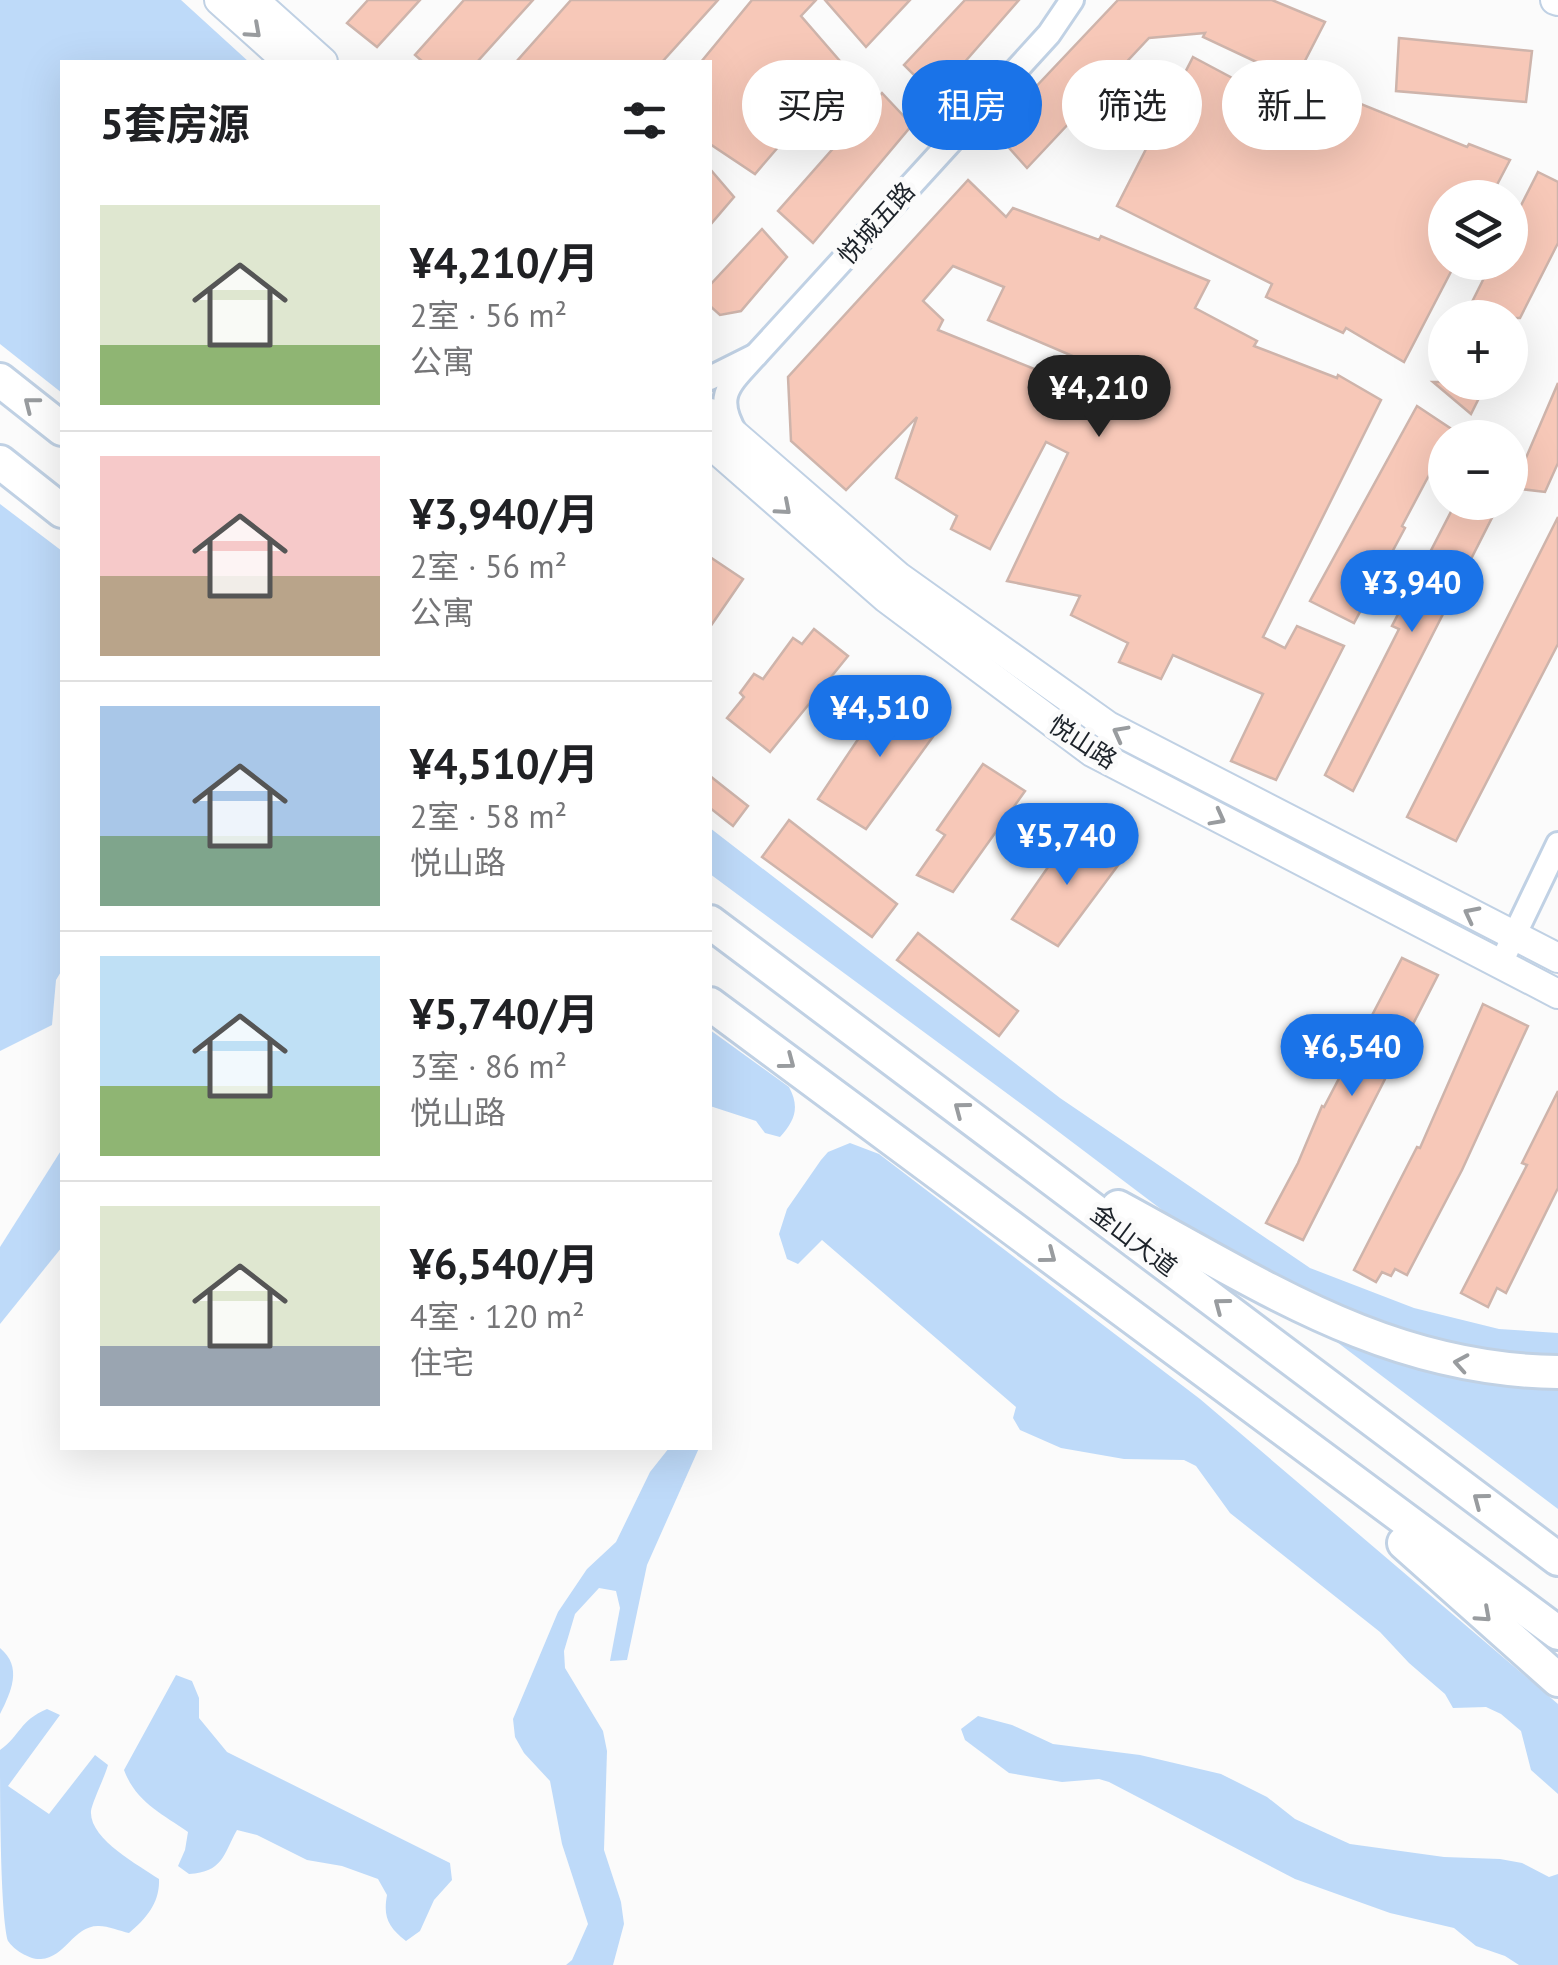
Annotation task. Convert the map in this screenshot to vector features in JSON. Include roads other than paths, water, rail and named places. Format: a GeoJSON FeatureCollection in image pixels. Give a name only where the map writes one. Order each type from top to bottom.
{"type":"FeatureCollection","features":[{"type":"Feature","properties":{"kind":"highway"},"geometry":{"type":"LineString","coordinates":[[0,380],[60,427]]}},
{"type":"Feature","properties":{"kind":"highway"},"geometry":{"type":"LineString","coordinates":[[0,462],[60,509]]}},
{"type":"Feature","properties":{"kind":"highway","name":"金山大道"},"geometry":{"type":"LineString","coordinates":[[712,923],[1558,1559]]}},
{"type":"Feature","properties":{"kind":"highway"},"geometry":{"type":"LineString","coordinates":[[712,1005],[1558,1633]]}},
{"type":"Feature","properties":{"kind":"highway"},"geometry":{"type":"LineString","coordinates":[[1026,1158],[1290,1300],[1374,1338],[1490,1368],[1558,1372]]}},
{"type":"Feature","properties":{"kind":"highway"},"geometry":{"type":"LineString","coordinates":[[1255,1410],[1558,1680]]}},
{"type":"Feature","properties":{"kind":"main road"},"geometry":{"type":"LineString","coordinates":[[219,0],[286,60]]}},
{"type":"Feature","properties":{"kind":"main road"},"geometry":{"type":"LineString","coordinates":[[254,0],[321,60]]}},
{"type":"Feature","properties":{"kind":"main road","name":"悦山路"},"geometry":{"type":"LineString","coordinates":[[712,415],[899,577],[1108,726],[1558,958]]}},
{"type":"Feature","properties":{"kind":"main road","name":"悦山路"},"geometry":{"type":"LineString","coordinates":[[712,446],[886,598],[1092,752],[1558,994]]}},
{"type":"Feature","properties":{"kind":"street","name":"悦城五路"},"geometry":{"type":"LineString","coordinates":[[738,437],[727,419],[724,396],[730,385],[1049,34],[1072,0]]}},
{"type":"Feature","properties":{"kind":"street"},"geometry":{"type":"LineString","coordinates":[[712,377],[756,354]]}},
{"type":"Feature","properties":{"kind":"street"},"geometry":{"type":"LineString","coordinates":[[1500,965],[1558,844]]}}]}
